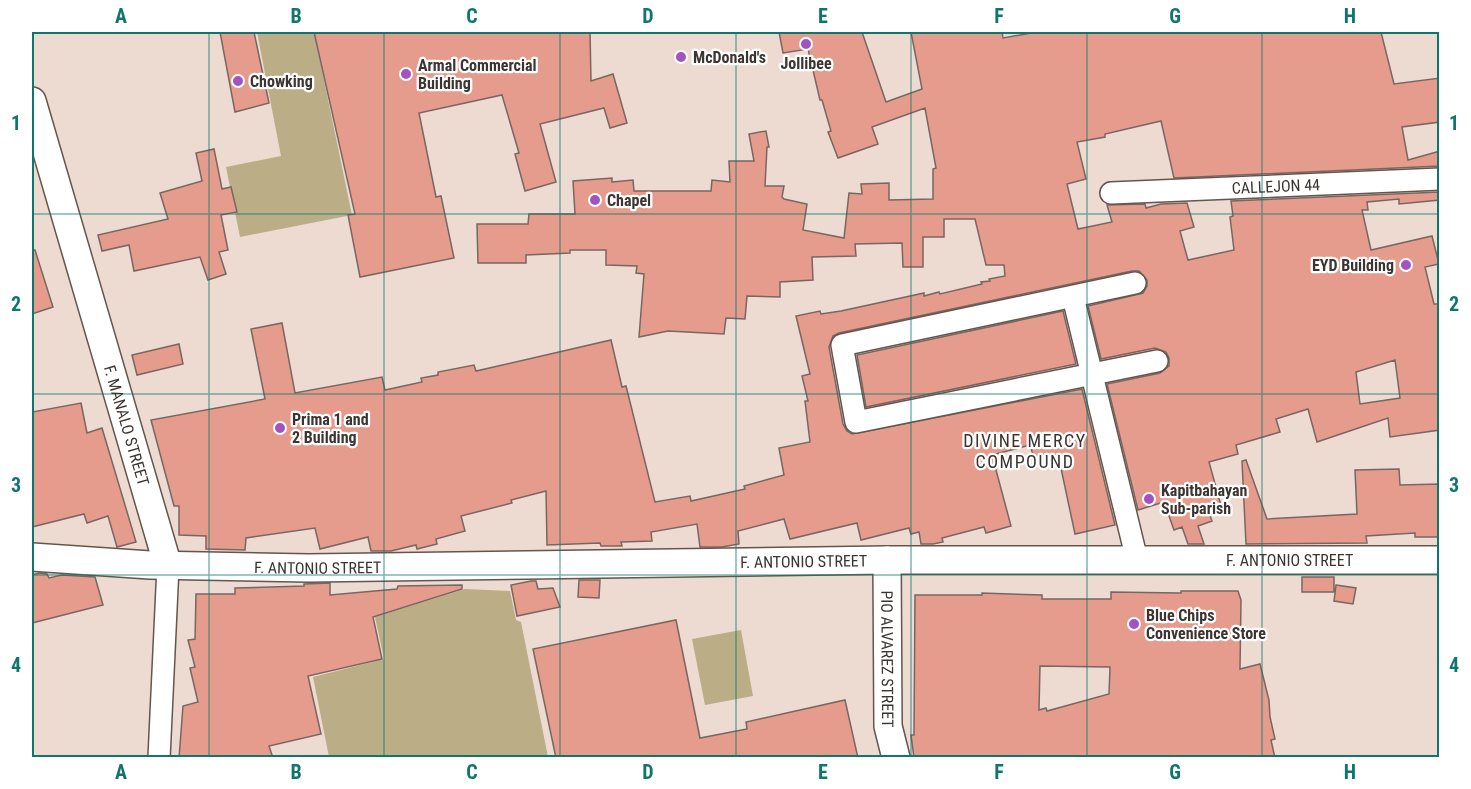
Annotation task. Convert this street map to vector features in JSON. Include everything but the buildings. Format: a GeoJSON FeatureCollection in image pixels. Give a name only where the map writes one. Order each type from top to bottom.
{"type":"FeatureCollection","features":[{"type":"Feature","properties":{"kind":"street","name":"F. MANALO STREET"},"geometry":{"type":"LineString","coordinates":[[32,101],[168,566],[159,758]]}},
{"type":"Feature","properties":{"kind":"street","name":"CALLEJON 44"},"geometry":{"type":"LineString","coordinates":[[1111,193],[1440,179]]}},
{"type":"Feature","properties":{"kind":"street"},"geometry":{"type":"LineString","coordinates":[[1136,283],[842,345],[856,422],[1157,361]]}},
{"type":"Feature","properties":{"kind":"street"},"geometry":{"type":"LineString","coordinates":[[1072,297],[1137,560]]}},
{"type":"Feature","properties":{"kind":"street","name":"F. ANTONIO STREET"},"geometry":{"type":"LineString","coordinates":[[32,557],[168,566],[309,568],[887,560],[1440,560]]}},
{"type":"Feature","properties":{"kind":"street","name":"PIO ALVAREZ STREET"},"geometry":{"type":"LineString","coordinates":[[887,560],[888,726],[896,758]]}},
{"type":"Feature","properties":{"kind":"shaded area"},"geometry":{"type":"Polygon","coordinates":[[[257,32],[314,32],[352,215],[240,237],[226,167],[281,156],[257,32]]]}},
{"type":"Feature","properties":{"kind":"shaded area"},"geometry":{"type":"Polygon","coordinates":[[[465,589],[510,591],[516,620],[521,622],[548,757],[329,757],[313,677],[384,659],[375,617],[465,589]]]}},
{"type":"Feature","properties":{"kind":"shaded area"},"geometry":{"type":"Polygon","coordinates":[[[741,630],[753,696],[705,705],[692,639],[741,630]]]}},
{"type":"Feature","properties":{"kind":"place","name":"Jollibee"},"geometry":{"type":"Point","coordinates":[806,44]}},
{"type":"Feature","properties":{"kind":"place","name":"McDonald's"},"geometry":{"type":"Point","coordinates":[681,57]}},
{"type":"Feature","properties":{"kind":"place","name":"Armal Commercial Building"},"geometry":{"type":"Point","coordinates":[406,74]}},
{"type":"Feature","properties":{"kind":"place","name":"Chowking"},"geometry":{"type":"Point","coordinates":[238,81]}},
{"type":"Feature","properties":{"kind":"place","name":"Chapel"},"geometry":{"type":"Point","coordinates":[595,200]}},
{"type":"Feature","properties":{"kind":"place","name":"EYD Building"},"geometry":{"type":"Point","coordinates":[1406,265]}},
{"type":"Feature","properties":{"kind":"place","name":"Prima 1 and 2 Building"},"geometry":{"type":"Point","coordinates":[280,428]}},
{"type":"Feature","properties":{"kind":"place","name":"Kapitbahayan Sub-parish"},"geometry":{"type":"Point","coordinates":[1149,499]}},
{"type":"Feature","properties":{"kind":"place","name":"Blue Chips Convenience Store"},"geometry":{"type":"Point","coordinates":[1134,624]}},
{"type":"Feature","properties":{"kind":"district","name":"DIVINE MERCY COMPOUND"},"geometry":{"type":"Point","coordinates":[1025,450]}}]}
